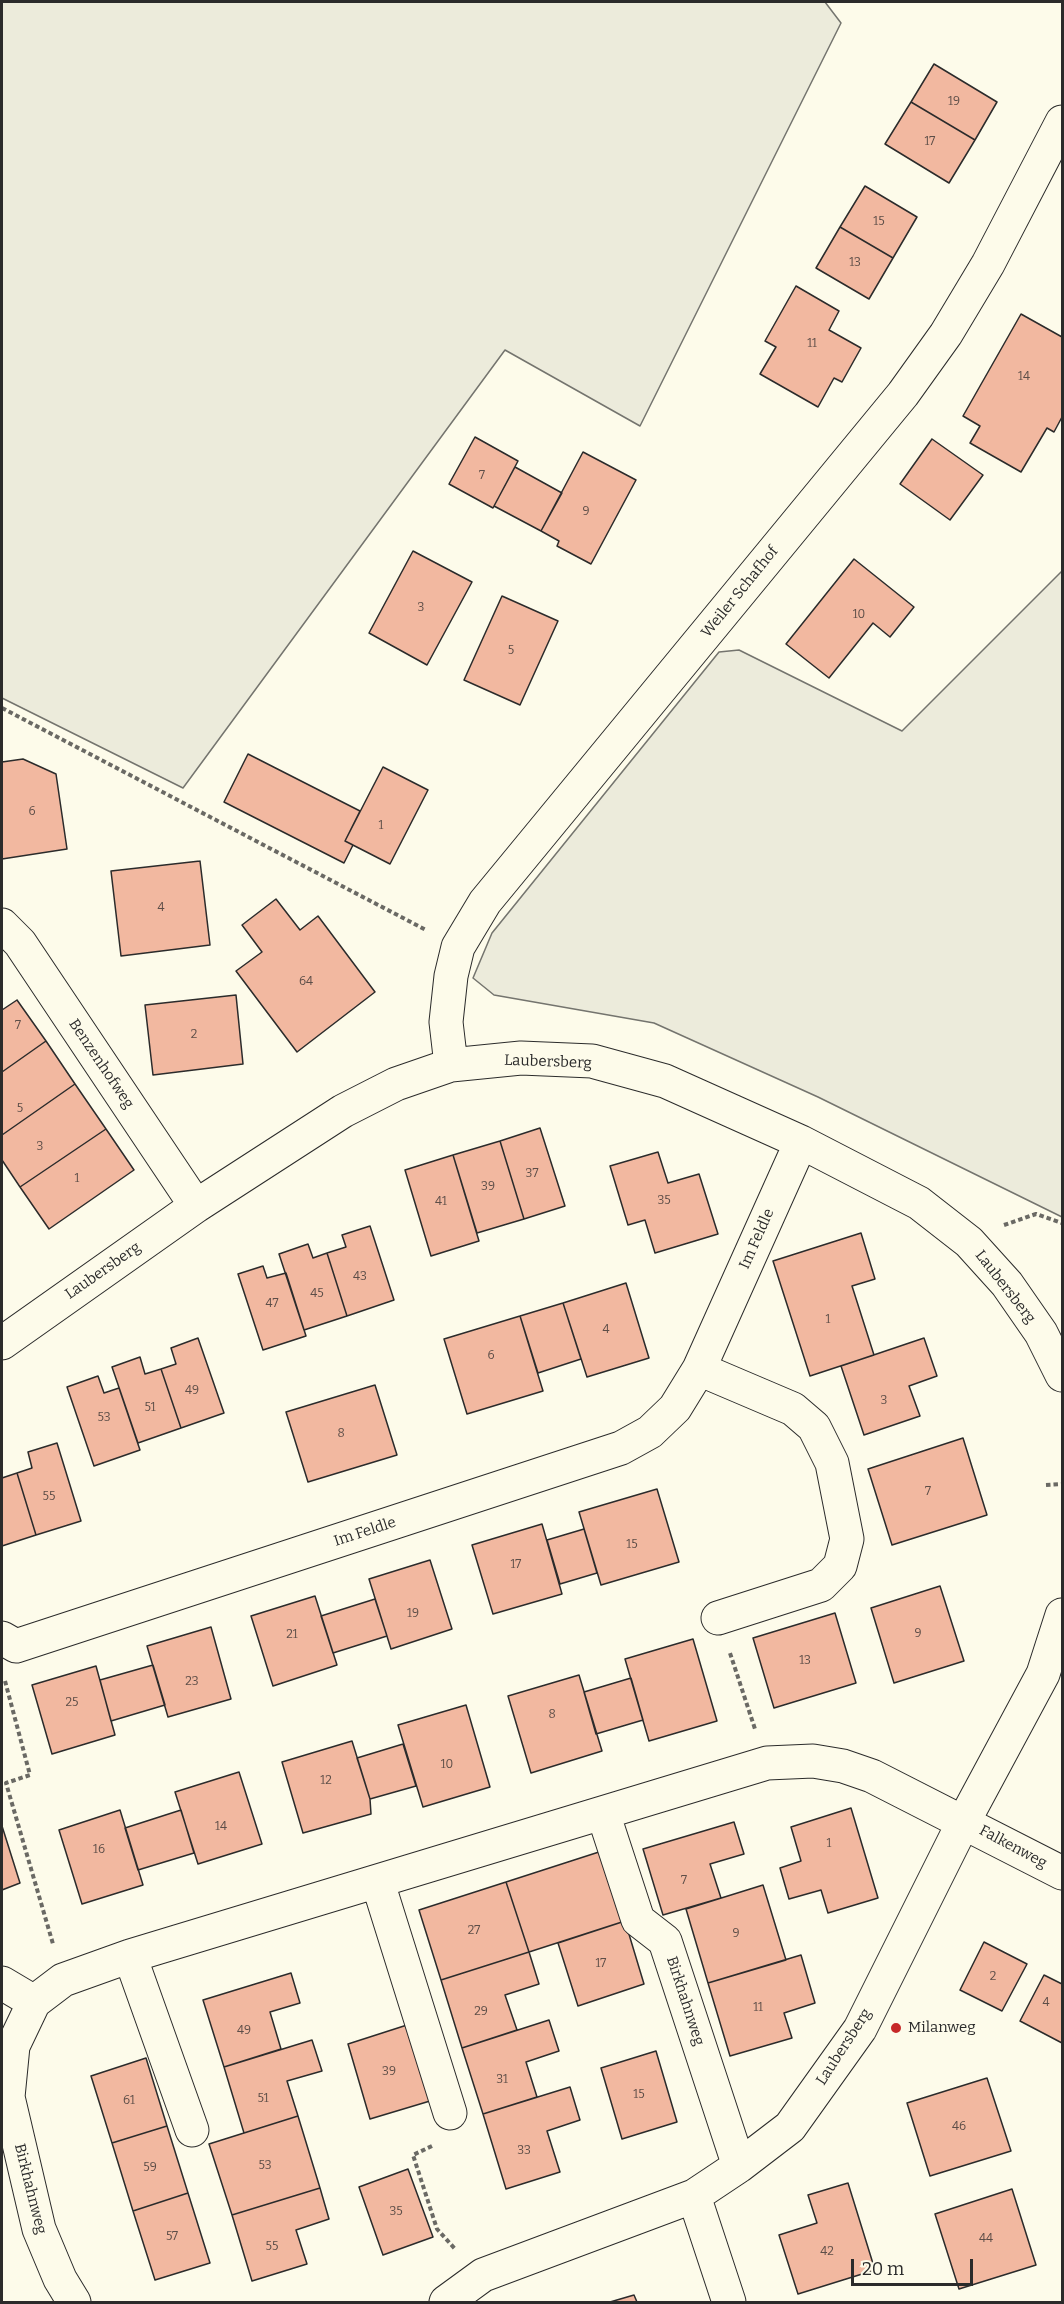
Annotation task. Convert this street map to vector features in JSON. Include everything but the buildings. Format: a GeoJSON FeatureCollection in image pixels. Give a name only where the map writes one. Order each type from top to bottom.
{"type":"FeatureCollection","features":[{"type":"Feature","properties":{"kind":"street","name":"Weiler Schafhof"},"geometry":{"type":"LineString","coordinates":[[451,1065],[447,1022],[451,976],[458,947],[485,902],[903,394],[946,334],[988,264],[1062,122]]}},
{"type":"Feature","properties":{"kind":"street","name":"Benzenhofweg"},"geometry":{"type":"LineString","coordinates":[[2,926],[20,943],[196,1206]]}},
{"type":"Feature","properties":{"kind":"street","name":"Laubersberg"},"geometry":{"type":"LineString","coordinates":[[2,1343],[196,1206],[343,1111],[396,1084],[451,1065],[521,1058],[592,1061],[665,1081],[801,1142],[919,1203],[969,1242],[1007,1284],[1041,1333],[1062,1375]]}},
{"type":"Feature","properties":{"kind":"street","name":"Im Feldle"},"geometry":{"type":"LineString","coordinates":[[2,1638],[16,1646],[621,1448],[650,1432],[675,1408],[699,1369],[801,1142]]}},
{"type":"Feature","properties":{"kind":"street"},"geometry":{"type":"LineString","coordinates":[[699,1369],[793,1408],[814,1427],[832,1463],[848,1539],[840,1566],[821,1585],[718,1618]]}},
{"type":"Feature","properties":{"kind":"street","name":"Laubersberg"},"geometry":{"type":"LineString","coordinates":[[446,2302],[483,2275],[694,2196],[739,2166],[790,2127],[860,2030],[964,1821],[1043,1674],[1062,1615]]}},
{"type":"Feature","properties":{"kind":"street","name":"Birkhahnweg"},"geometry":{"type":"LineString","coordinates":[[74,2302],[60,2279],[39,2229],[8,2097],[13,2046],[34,2001],[63,1980],[130,1956],[378,1883],[767,1763],[813,1761],[843,1766],[872,1776],[964,1821]]}},
{"type":"Feature","properties":{"kind":"street","name":"Birkhahnweg"},"geometry":{"type":"LineString","coordinates":[[603,1813],[638,1920],[664,1941],[739,2166]]}},
{"type":"Feature","properties":{"kind":"street","name":"Falkenweg"},"geometry":{"type":"LineString","coordinates":[[964,1821],[1062,1873]]}},
{"type":"Feature","properties":{"kind":"street"},"geometry":{"type":"LineString","coordinates":[[378,1883],[450,2113]]}},
{"type":"Feature","properties":{"kind":"street"},"geometry":{"type":"LineString","coordinates":[[130,1956],[192,2130]]}},
{"type":"Feature","properties":{"kind":"street"},"geometry":{"type":"LineString","coordinates":[[2,1983],[34,2001]]}},
{"type":"Feature","properties":{"kind":"street"},"geometry":{"type":"LineString","coordinates":[[694,2196],[729,2302]]}},
{"type":"Feature","properties":{"kind":"path"},"geometry":{"type":"LineString","coordinates":[[2,708],[458,947]]}},
{"type":"Feature","properties":{"kind":"path"},"geometry":{"type":"LineString","coordinates":[[969,1242],[1007,1223],[1036,1214],[1062,1223]]}},
{"type":"Feature","properties":{"kind":"path"},"geometry":{"type":"LineString","coordinates":[[1046,1485],[1062,1484]]}},
{"type":"Feature","properties":{"kind":"path"},"geometry":{"type":"LineString","coordinates":[[718,1618],[767,1763]]}},
{"type":"Feature","properties":{"kind":"path"},"geometry":{"type":"LineString","coordinates":[[4,1680],[30,1775],[6,1783],[63,1980]]}},
{"type":"Feature","properties":{"kind":"path"},"geometry":{"type":"LineString","coordinates":[[450,2113],[452,2136],[412,2155],[437,2229],[483,2275]]}},
{"type":"Feature","properties":{"kind":"shaded area"},"geometry":{"type":"Polygon","coordinates":[[[2,2],[825,2],[841,23],[640,426],[505,350],[183,788],[2,698],[2,2]]]}},
{"type":"Feature","properties":{"kind":"shaded area"},"geometry":{"type":"Polygon","coordinates":[[[1062,571],[1062,1217],[818,1097],[654,1023],[494,995],[473,978],[492,933],[719,652],[739,650],[902,731],[1062,571]]]}},
{"type":"Feature","properties":{"kind":"place","name":"Milanweg"},"geometry":{"type":"Point","coordinates":[896,2028]}}]}
